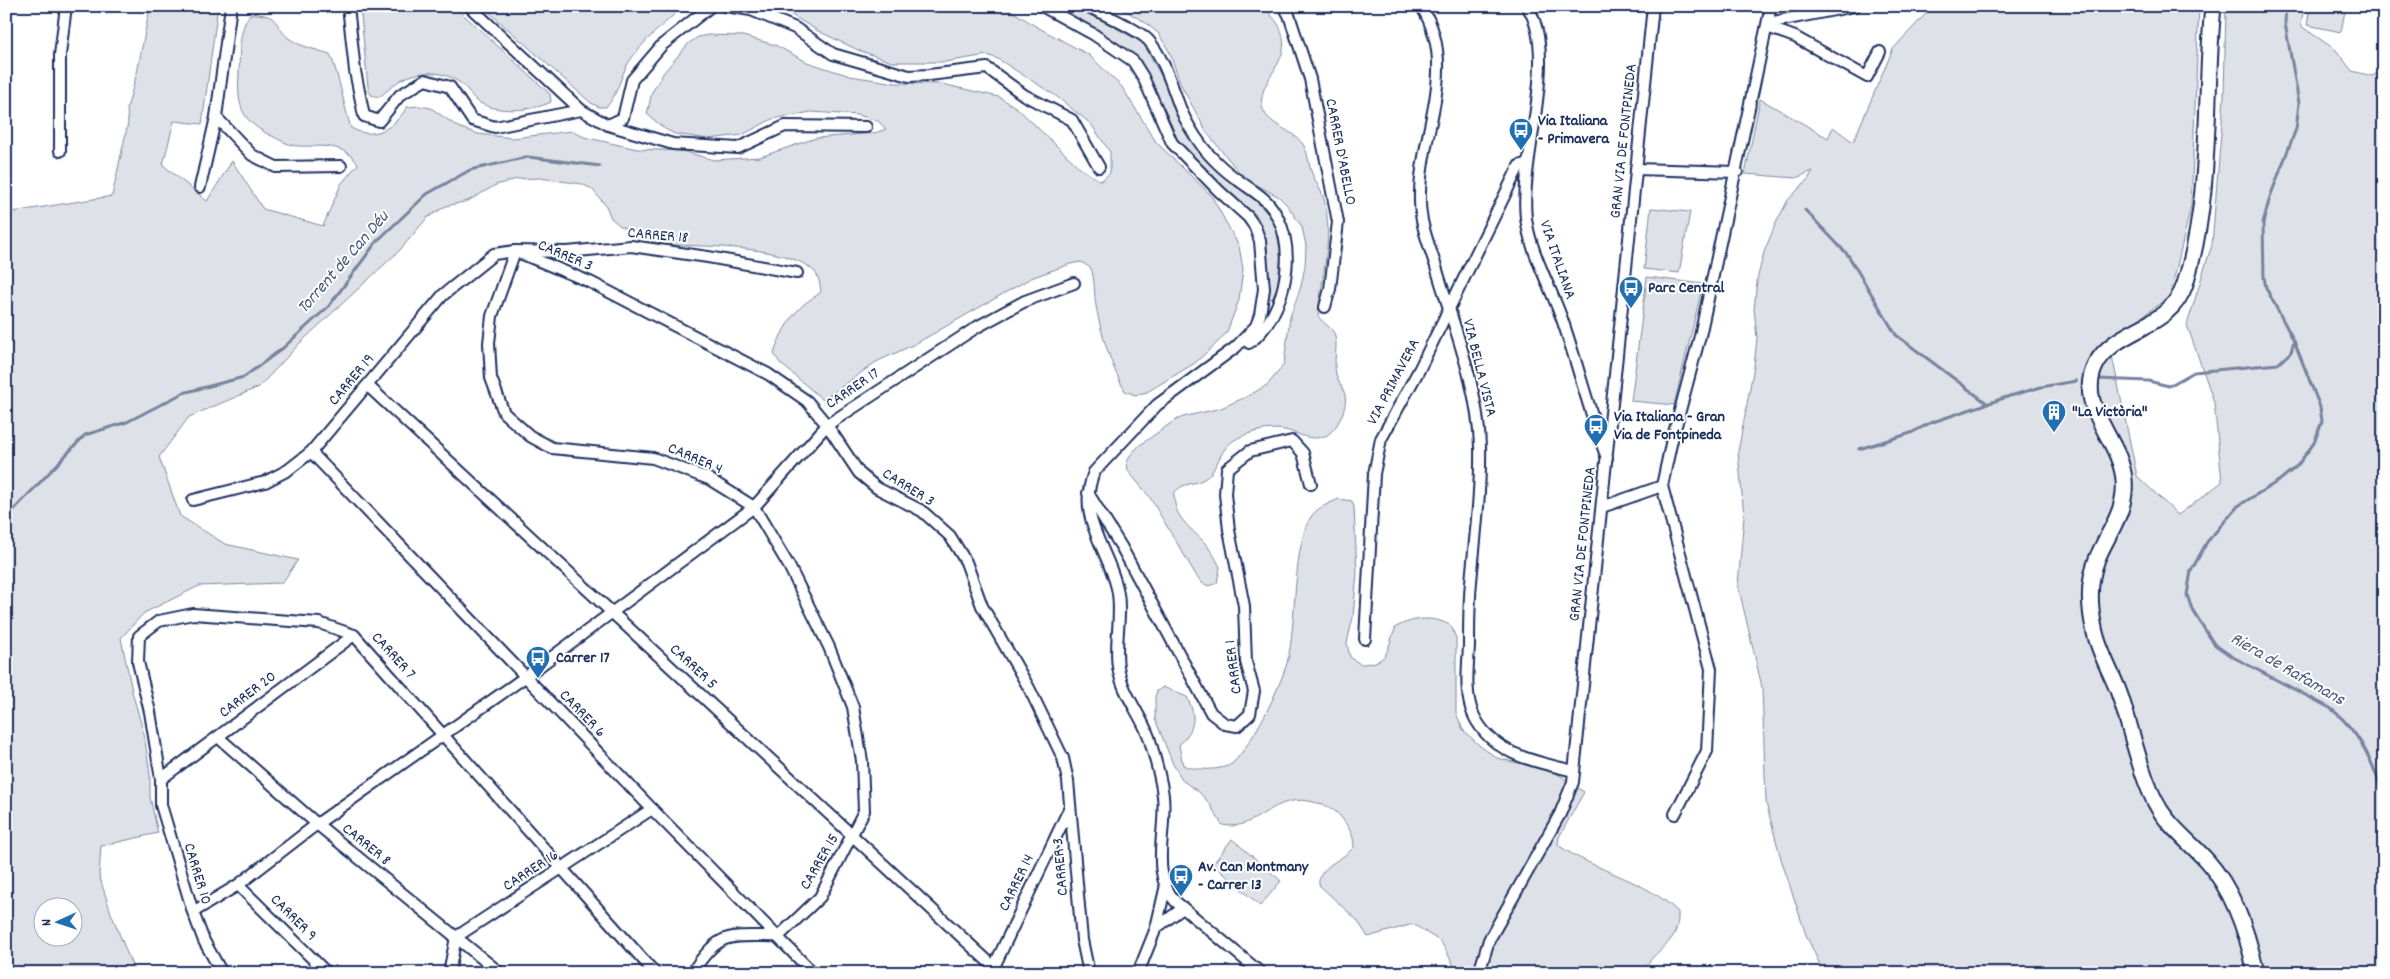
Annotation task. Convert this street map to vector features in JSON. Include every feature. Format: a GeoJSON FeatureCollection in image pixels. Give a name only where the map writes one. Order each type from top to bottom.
{"type":"FeatureCollection","features":[{"type":"Feature","properties":{"kind":"main road"},"geometry":{"type":"LineString","coordinates":[[2213,6],[2204,168],[2198,219],[2186,283],[2176,303],[2165,315],[2105,352],[2092,375],[2090,396],[2094,411],[2120,460],[2124,489],[2121,512],[2094,566],[2090,597],[2098,643],[2119,692],[2155,802],[2170,824],[2209,863],[2217,874],[2244,930],[2256,973]]}},
{"type":"Feature","properties":{"kind":"street"},"geometry":{"type":"LineString","coordinates":[[60,151],[60,56],[66,6]]}},
{"type":"Feature","properties":{"kind":"street"},"geometry":{"type":"LineString","coordinates":[[200,187],[216,118],[231,6]]}},
{"type":"Feature","properties":{"kind":"street"},"geometry":{"type":"LineString","coordinates":[[348,6],[355,71],[364,116],[379,121],[400,95],[424,80],[450,86],[472,120],[495,128],[581,110]]}},
{"type":"Feature","properties":{"kind":"street"},"geometry":{"type":"LineString","coordinates":[[469,6],[581,110],[608,125],[673,144],[738,148],[785,126],[866,127]]}},
{"type":"Feature","properties":{"kind":"street"},"geometry":{"type":"LineString","coordinates":[[608,125],[623,118],[632,80],[662,46],[711,6]]}},
{"type":"Feature","properties":{"kind":"street"},"geometry":{"type":"LineString","coordinates":[[725,6],[751,10],[795,28],[833,54],[909,76],[987,68],[1024,95],[1072,120],[1100,167]]}},
{"type":"Feature","properties":{"kind":"street"},"geometry":{"type":"LineString","coordinates":[[1042,6],[1093,34],[1133,61],[1143,77],[1172,143],[1219,191],[1240,208],[1255,227],[1260,241],[1264,289],[1260,315],[1256,326],[1248,336],[1214,364],[1157,405],[1094,472],[1088,493],[1090,519],[1119,598],[1118,668],[1123,685],[1148,736],[1164,797],[1161,866],[1165,888],[1170,896],[1183,908],[1261,973]]}},
{"type":"Feature","properties":{"kind":"street"},"geometry":{"type":"LineString","coordinates":[[1086,6],[1149,40],[1165,68],[1182,112],[1203,147],[1235,178],[1266,201],[1278,216],[1285,235],[1286,258],[1281,296],[1272,317],[1252,341],[1234,355],[1214,364]]}},
{"type":"Feature","properties":{"kind":"street","name":"CARRER D'ABELLO"},"geometry":{"type":"LineString","coordinates":[[1284,6],[1290,15],[1310,79],[1338,222],[1330,289],[1325,307]]}},
{"type":"Feature","properties":{"kind":"street","name":"VIA BELLA VISTA"},"geometry":{"type":"LineString","coordinates":[[1421,6],[1436,36],[1439,68],[1419,199],[1422,226],[1477,410],[1480,448],[1477,530],[1471,583],[1469,702],[1480,726],[1490,739],[1501,748],[1535,762],[1574,772]]}},
{"type":"Feature","properties":{"kind":"street","name":"VIA ITALIANA"},"geometry":{"type":"LineString","coordinates":[[1527,6],[1538,30],[1540,46],[1536,109],[1528,164],[1526,217],[1529,232],[1564,325],[1597,434],[1607,460]]}},
{"type":"Feature","properties":{"kind":"street","name":"GRAN VIA DE FONTPINEDA"},"geometry":{"type":"LineString","coordinates":[[1479,973],[1489,940],[1560,814],[1569,793],[1574,772],[1653,6]]}},
{"type":"Feature","properties":{"kind":"street"},"geometry":{"type":"LineString","coordinates":[[1675,814],[1707,751],[1711,669],[1662,486],[1671,444],[1700,336],[1737,172],[1771,6]]}},
{"type":"Feature","properties":{"kind":"street"},"geometry":{"type":"LineString","coordinates":[[1767,25],[1855,6]]}},
{"type":"Feature","properties":{"kind":"street"},"geometry":{"type":"LineString","coordinates":[[1767,25],[1795,37],[1867,77],[1880,52]]}},
{"type":"Feature","properties":{"kind":"street"},"geometry":{"type":"LineString","coordinates":[[216,118],[252,155],[276,167],[342,166]]}},
{"type":"Feature","properties":{"kind":"street","name":"VIA PRIMAVERA"},"geometry":{"type":"LineString","coordinates":[[1365,640],[1374,474],[1380,438],[1419,370],[1519,166],[1528,164]]}},
{"type":"Feature","properties":{"kind":"street"},"geometry":{"type":"LineString","coordinates":[[1636,169],[1737,172]]}},
{"type":"Feature","properties":{"kind":"street","name":"CARRER 18"},"geometry":{"type":"LineString","coordinates":[[515,251],[567,252],[631,246],[708,256],[797,273]]}},
{"type":"Feature","properties":{"kind":"street","name":"CARRER 19"},"geometry":{"type":"LineString","coordinates":[[193,500],[265,482],[288,470],[311,452],[443,295],[494,254],[515,251]]}},
{"type":"Feature","properties":{"kind":"street","name":"CARRER 3"},"geometry":{"type":"LineString","coordinates":[[515,251],[590,282],[768,374],[807,401],[827,425],[859,473],[877,488],[922,511],[950,536],[966,562],[982,606],[1029,688],[1063,758],[1070,806],[1082,940],[1089,973]]}},
{"type":"Feature","properties":{"kind":"street","name":"CARRER 4"},"geometry":{"type":"LineString","coordinates":[[515,251],[492,316],[489,343],[491,378],[504,413],[530,436],[552,448],[653,458],[709,478],[754,507],[789,566],[829,647],[853,707],[862,761],[864,811],[853,836]]}},
{"type":"Feature","properties":{"kind":"street","name":"CARRER 17"},"geometry":{"type":"LineString","coordinates":[[193,912],[238,885],[317,824],[525,677],[611,611],[754,507],[827,425],[977,327],[1025,301],[1074,283]]}},
{"type":"Feature","properties":{"kind":"street","name":"CARRER 5"},"geometry":{"type":"LineString","coordinates":[[368,386],[853,836],[993,971]]}},
{"type":"Feature","properties":{"kind":"street","name":"CARRER 1"},"geometry":{"type":"LineString","coordinates":[[1088,493],[1127,556],[1211,713],[1225,724],[1237,726],[1250,714],[1254,691],[1246,662],[1244,606],[1229,530],[1225,494],[1227,470],[1250,451],[1292,441],[1304,453],[1311,484]]}},
{"type":"Feature","properties":{"kind":"street","name":"CARRER 6"},"geometry":{"type":"LineString","coordinates":[[311,452],[652,810],[779,936],[813,973]]}},
{"type":"Feature","properties":{"kind":"street"},"geometry":{"type":"LineString","coordinates":[[1602,507],[1662,486]]}},
{"type":"Feature","properties":{"kind":"street","name":"CARRER 7"},"geometry":{"type":"LineString","coordinates":[[161,779],[150,712],[138,662],[139,636],[159,621],[194,614],[246,616],[319,623],[354,635],[655,973]]}},
{"type":"Feature","properties":{"kind":"street","name":"CARRER 20"},"geometry":{"type":"LineString","coordinates":[[161,779],[354,635]]}},
{"type":"Feature","properties":{"kind":"street","name":"CARRER 8"},"geometry":{"type":"LineString","coordinates":[[218,736],[317,824],[500,973]]}},
{"type":"Feature","properties":{"kind":"street","name":"CARRER 10"},"geometry":{"type":"LineString","coordinates":[[161,779],[161,806],[193,912],[204,941],[222,973]]}},
{"type":"Feature","properties":{"kind":"street","name":"CARRER 14"},"geometry":{"type":"LineString","coordinates":[[993,971],[1070,806]]}},
{"type":"Feature","properties":{"kind":"street","name":"CARRER 16"},"geometry":{"type":"LineString","coordinates":[[456,937],[652,810]]}},
{"type":"Feature","properties":{"kind":"street","name":"CARRER 15"},"geometry":{"type":"LineString","coordinates":[[779,936],[820,897],[853,836]]}},
{"type":"Feature","properties":{"kind":"street","name":"CARRER 9"},"geometry":{"type":"LineString","coordinates":[[238,885],[327,973]]}},
{"type":"Feature","properties":{"kind":"street"},"geometry":{"type":"LineString","coordinates":[[1138,973],[1156,928],[1165,888]]}},
{"type":"Feature","properties":{"kind":"street"},"geometry":{"type":"LineString","coordinates":[[1156,928],[1183,908]]}},
{"type":"Feature","properties":{"kind":"street"},"geometry":{"type":"LineString","coordinates":[[692,973],[700,960],[720,941],[731,937],[779,936]]}},
{"type":"Feature","properties":{"kind":"street"},"geometry":{"type":"LineString","coordinates":[[450,973],[456,937]]}},
{"type":"Feature","properties":{"kind":"shaded area"},"geometry":{"type":"Polygon","coordinates":[[[150,6],[218,6],[202,124],[174,121],[163,165],[207,201],[232,161],[263,209],[323,226],[341,184],[358,164],[346,152],[339,149],[324,146],[296,146],[286,143],[263,131],[248,119],[240,104],[239,85],[243,28],[250,14],[260,14],[272,18],[294,42],[330,54],[351,128],[359,132],[375,133],[383,130],[396,121],[407,107],[419,106],[431,108],[458,127],[478,134],[513,138],[572,131],[584,137],[637,149],[682,151],[714,160],[760,157],[816,138],[875,133],[886,129],[878,121],[858,115],[811,112],[772,119],[742,135],[708,139],[675,134],[665,129],[647,114],[652,92],[664,72],[689,43],[698,37],[708,35],[743,36],[775,45],[807,62],[850,76],[895,83],[942,84],[999,97],[1017,108],[1081,169],[1101,181],[1110,173],[1110,152],[1091,124],[1056,96],[998,59],[987,55],[945,62],[892,62],[858,50],[818,31],[777,6],[1004,6],[1037,27],[1089,55],[1122,87],[1156,142],[1211,195],[1239,246],[1243,269],[1239,300],[1227,332],[1195,363],[1147,392],[1135,395],[1125,391],[1107,350],[1096,306],[1091,268],[1081,262],[1070,264],[1031,278],[915,344],[876,362],[823,400],[780,363],[774,354],[788,322],[804,304],[821,292],[816,273],[801,262],[763,251],[741,248],[660,244],[639,236],[619,225],[611,218],[606,206],[592,189],[582,184],[540,178],[517,179],[496,185],[468,201],[446,206],[427,218],[400,250],[301,342],[259,387],[189,417],[159,457],[180,516],[225,544],[298,560],[282,583],[199,586],[144,613],[121,638],[133,695],[144,734],[150,774],[150,797],[158,833],[101,846],[99,875],[111,913],[135,973],[6,973],[6,213],[112,196],[128,123],[127,108],[137,73],[150,6]]]}},
{"type":"Feature","properties":{"kind":"shaded area"},"geometry":{"type":"Polygon","coordinates":[[[360,6],[454,6],[550,94],[551,102],[524,109],[494,108],[477,101],[467,89],[454,79],[431,73],[423,73],[403,79],[379,97],[371,95],[368,87],[360,6]]]}},
{"type":"Feature","properties":{"kind":"shaded area"},"geometry":{"type":"Polygon","coordinates":[[[482,6],[683,6],[641,46],[626,67],[610,102],[606,107],[599,107],[591,103],[482,6]]]}},
{"type":"Feature","properties":{"kind":"shaded area"},"geometry":{"type":"Polygon","coordinates":[[[1051,6],[1076,6],[1143,43],[1163,79],[1178,112],[1204,154],[1233,184],[1256,201],[1279,226],[1282,244],[1277,291],[1272,299],[1269,298],[1268,292],[1267,247],[1258,217],[1201,166],[1178,141],[1142,65],[1133,54],[1051,6]]]}},
{"type":"Feature","properties":{"kind":"shaded area"},"geometry":{"type":"Polygon","coordinates":[[[1117,6],[1263,6],[1280,27],[1283,41],[1283,52],[1262,96],[1264,112],[1273,122],[1292,134],[1304,146],[1312,175],[1324,199],[1327,213],[1326,258],[1318,316],[1332,330],[1335,336],[1336,374],[1345,395],[1345,406],[1341,418],[1334,429],[1320,438],[1309,438],[1285,430],[1272,429],[1251,433],[1238,438],[1225,449],[1214,469],[1207,477],[1198,482],[1185,485],[1174,493],[1176,508],[1181,518],[1206,544],[1220,567],[1217,583],[1209,586],[1202,583],[1196,575],[1149,496],[1128,471],[1127,461],[1140,445],[1174,421],[1221,408],[1248,396],[1267,385],[1279,371],[1284,363],[1290,317],[1301,286],[1306,246],[1302,227],[1287,205],[1279,197],[1244,178],[1207,133],[1181,85],[1169,51],[1158,33],[1143,21],[1117,6]]]}},
{"type":"Feature","properties":{"kind":"shaded area"},"geometry":{"type":"Polygon","coordinates":[[[1933,6],[2199,6],[2191,206],[2170,296],[2109,341],[2137,476],[2178,515],[2222,482],[2214,402],[2187,325],[2212,244],[2224,96],[2226,6],[2304,6],[2301,26],[2336,50],[2352,71],[2372,76],[2384,70],[2384,973],[1824,973],[1806,935],[1781,859],[1766,803],[1762,687],[1738,585],[1744,516],[1738,452],[1754,366],[1757,338],[1754,309],[1757,280],[1764,252],[1788,200],[1813,171],[1796,178],[1745,174],[1760,99],[1828,138],[1833,127],[1853,142],[1893,49],[1933,6]]]}},
{"type":"Feature","properties":{"kind":"shaded area"},"geometry":{"type":"Polygon","coordinates":[[[2310,6],[2346,6],[2341,32],[2307,25],[2310,6]]]}},
{"type":"Feature","properties":{"kind":"shaded area"},"geometry":{"type":"Polygon","coordinates":[[[1651,208],[1690,212],[1679,273],[1644,269],[1651,208]]]}},
{"type":"Feature","properties":{"kind":"shaded area"},"geometry":{"type":"Polygon","coordinates":[[[1647,277],[1703,284],[1674,405],[1631,401],[1647,277]]]}},
{"type":"Feature","properties":{"kind":"shaded area"},"geometry":{"type":"Polygon","coordinates":[[[1339,499],[1352,501],[1354,507],[1357,572],[1353,617],[1347,643],[1350,657],[1360,664],[1377,661],[1382,658],[1388,649],[1396,627],[1409,622],[1431,619],[1451,626],[1456,638],[1456,713],[1463,730],[1480,746],[1497,758],[1555,772],[1584,792],[1559,837],[1558,845],[1572,854],[1651,892],[1678,912],[1678,923],[1671,939],[1647,964],[1642,973],[1458,973],[1441,942],[1413,924],[1368,937],[1357,920],[1319,885],[1322,873],[1354,847],[1350,830],[1335,811],[1327,806],[1302,800],[1277,806],[1246,823],[1234,826],[1222,825],[1209,803],[1199,792],[1183,781],[1173,764],[1155,719],[1155,697],[1157,691],[1163,687],[1187,697],[1190,704],[1193,722],[1188,734],[1179,745],[1183,765],[1208,769],[1223,768],[1233,763],[1265,716],[1287,663],[1298,562],[1306,526],[1315,512],[1339,499]]]}},
{"type":"Feature","properties":{"kind":"shaded area"},"geometry":{"type":"Polygon","coordinates":[[[1232,839],[1281,881],[1260,906],[1213,864],[1232,839]]]}},
{"type":"Feature","properties":{"kind":"waterway","name":"Riera de Rafamans"},"geometry":{"type":"LineString","coordinates":[[2286,6],[2285,23],[2299,103],[2296,129],[2270,197],[2263,223],[2264,277],[2266,288],[2294,341],[2320,407],[2322,421],[2314,443],[2297,466],[2280,480],[2238,506],[2207,542],[2191,571],[2187,595],[2192,609],[2214,644],[2231,656],[2330,708],[2341,717],[2365,749],[2376,774],[2384,800]]}},
{"type":"Feature","properties":{"kind":"waterway","name":"Torrent de Can Déu"},"geometry":{"type":"LineString","coordinates":[[6,518],[85,435],[127,422],[183,393],[244,377],[283,348],[329,306],[377,241],[427,194],[470,170],[528,157],[600,166]]}},
{"type":"Feature","properties":{"kind":"waterway"},"geometry":{"type":"LineString","coordinates":[[1805,210],[1848,255],[1896,335],[1988,404]]}},
{"type":"Feature","properties":{"kind":"waterway"},"geometry":{"type":"LineString","coordinates":[[2098,379],[2148,381],[2169,386],[2194,372],[2278,364],[2291,352],[2294,341]]}},
{"type":"Feature","properties":{"kind":"waterway"},"geometry":{"type":"LineString","coordinates":[[1859,449],[1911,433],[1930,423],[2010,396],[2041,387],[2076,381]]}},
{"type":"Feature","properties":{"kind":"place","name":"Via Italiana - Primavera"},"geometry":{"type":"Point","coordinates":[1521,151]}},
{"type":"Feature","properties":{"kind":"place","name":"Parc Central"},"geometry":{"type":"Point","coordinates":[1631,309]}},
{"type":"Feature","properties":{"kind":"place","name":"\"La Victòria\""},"geometry":{"type":"Point","coordinates":[2054,433]}},
{"type":"Feature","properties":{"kind":"place","name":"Via Italiana - Gran Via de Fontpineda"},"geometry":{"type":"Point","coordinates":[1596,447]}},
{"type":"Feature","properties":{"kind":"place","name":"Carrer 17"},"geometry":{"type":"Point","coordinates":[538,679]}},
{"type":"Feature","properties":{"kind":"place","name":"Av. Can Montmany - Carrer 13"},"geometry":{"type":"Point","coordinates":[1181,897]}}]}
